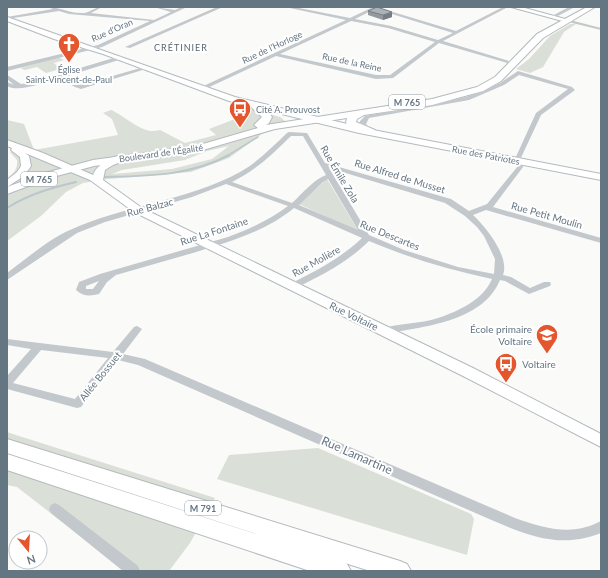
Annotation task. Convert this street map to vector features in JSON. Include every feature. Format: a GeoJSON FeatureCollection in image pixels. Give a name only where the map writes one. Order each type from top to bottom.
{"type":"FeatureCollection","features":[{"type":"Feature","properties":{"kind":"main road","name":"M 765"},"geometry":{"type":"LineString","coordinates":[[316,119],[439,100],[469,93],[498,79],[528,43],[584,7]]}},
{"type":"Feature","properties":{"kind":"main road","name":"M 765"},"geometry":{"type":"LineString","coordinates":[[563,20],[592,7]]}},
{"type":"Feature","properties":{"kind":"main road","name":"M 765"},"geometry":{"type":"LineString","coordinates":[[301,119],[458,93],[487,80],[510,63]]}},
{"type":"Feature","properties":{"kind":"main road"},"geometry":{"type":"LineString","coordinates":[[256,107],[264,112],[267,117],[266,121],[259,125]]}},
{"type":"Feature","properties":{"kind":"main road"},"geometry":{"type":"LineString","coordinates":[[362,112],[352,117],[351,122],[355,126],[371,132]]}},
{"type":"Feature","properties":{"kind":"main road","name":"Boulevard de l'Égalité"},"geometry":{"type":"LineString","coordinates":[[7,191],[63,168],[129,157],[170,153],[206,147],[268,127],[301,119]]}},
{"type":"Feature","properties":{"kind":"main road","name":"Boulevard de l'Égalité"},"geometry":{"type":"LineString","coordinates":[[7,185],[112,155],[195,145],[259,125],[301,119],[316,119]]}},
{"type":"Feature","properties":{"kind":"main road","name":"M 791"},"geometry":{"type":"LineString","coordinates":[[7,446],[400,571]]}},
{"type":"Feature","properties":{"kind":"main road","name":"M 791"},"geometry":{"type":"LineString","coordinates":[[7,462],[340,571]]}},
{"type":"Feature","properties":{"kind":"street"},"geometry":{"type":"LineString","coordinates":[[50,7],[58,10],[86,14],[153,20]]}},
{"type":"Feature","properties":{"kind":"street"},"geometry":{"type":"LineString","coordinates":[[86,14],[100,7]]}},
{"type":"Feature","properties":{"kind":"street"},"geometry":{"type":"LineString","coordinates":[[156,7],[175,11]]}},
{"type":"Feature","properties":{"kind":"street","name":"Rue d'Oran"},"geometry":{"type":"LineString","coordinates":[[7,70],[113,41],[153,20],[185,7]]}},
{"type":"Feature","properties":{"kind":"street"},"geometry":{"type":"LineString","coordinates":[[124,45],[221,7]]}},
{"type":"Feature","properties":{"kind":"street"},"geometry":{"type":"LineString","coordinates":[[287,7],[389,27],[510,63]]}},
{"type":"Feature","properties":{"kind":"street"},"geometry":{"type":"LineString","coordinates":[[374,7],[456,32]]}},
{"type":"Feature","properties":{"kind":"street","name":"Rue de l'Horloge"},"geometry":{"type":"LineString","coordinates":[[201,89],[374,7]]}},
{"type":"Feature","properties":{"kind":"street","name":"Rue de la Reine"},"geometry":{"type":"LineString","coordinates":[[274,54],[385,78],[391,77],[439,41],[506,7]]}},
{"type":"Feature","properties":{"kind":"street"},"geometry":{"type":"LineString","coordinates":[[514,7],[601,29]]}},
{"type":"Feature","properties":{"kind":"street"},"geometry":{"type":"LineString","coordinates":[[552,17],[573,7]]}},
{"type":"Feature","properties":{"kind":"street"},"geometry":{"type":"LineString","coordinates":[[7,19],[58,10]]}},
{"type":"Feature","properties":{"kind":"street","name":"Rue des Patriotes"},"geometry":{"type":"LineString","coordinates":[[7,19],[56,38],[120,58],[180,83],[301,119]]}},
{"type":"Feature","properties":{"kind":"street"},"geometry":{"type":"LineString","coordinates":[[113,41],[134,49]]}},
{"type":"Feature","properties":{"kind":"street"},"geometry":{"type":"LineString","coordinates":[[7,84],[11,87],[30,85],[120,58]]}},
{"type":"Feature","properties":{"kind":"street"},"geometry":{"type":"LineString","coordinates":[[59,76],[81,87],[146,68]]}},
{"type":"Feature","properties":{"kind":"street"},"geometry":{"type":"LineString","coordinates":[[371,132],[364,126],[363,121],[367,117],[467,99],[502,84],[515,74],[523,73],[568,87],[572,90],[538,114],[520,162],[488,208],[468,214]]}},
{"type":"Feature","properties":{"kind":"street"},"geometry":{"type":"LineString","coordinates":[[7,77],[19,84],[18,86]]}},
{"type":"Feature","properties":{"kind":"street","name":"Rue des Patriotes"},"geometry":{"type":"LineString","coordinates":[[246,103],[301,119],[601,177]]}},
{"type":"Feature","properties":{"kind":"street"},"geometry":{"type":"LineString","coordinates":[[362,112],[378,114]]}},
{"type":"Feature","properties":{"kind":"street","name":"Rue des Patriotes"},"geometry":{"type":"LineString","coordinates":[[316,119],[371,132]]}},
{"type":"Feature","properties":{"kind":"street","name":"Rue Émile Zola"},"geometry":{"type":"LineString","coordinates":[[289,134],[305,134],[367,238]]}},
{"type":"Feature","properties":{"kind":"street","name":"Rue Balzac"},"geometry":{"type":"LineString","coordinates":[[7,277],[74,231],[138,210],[184,198],[226,182],[250,170],[268,157],[289,134]]}},
{"type":"Feature","properties":{"kind":"street"},"geometry":{"type":"LineString","coordinates":[[7,143],[63,168]]}},
{"type":"Feature","properties":{"kind":"street"},"geometry":{"type":"LineString","coordinates":[[11,149],[63,168]]}},
{"type":"Feature","properties":{"kind":"street"},"geometry":{"type":"LineString","coordinates":[[7,185],[20,174],[26,166],[24,156],[11,149]]}},
{"type":"Feature","properties":{"kind":"street"},"geometry":{"type":"LineString","coordinates":[[98,181],[98,174],[100,170],[112,162],[129,157]]}},
{"type":"Feature","properties":{"kind":"street","name":"Rue Alfred de Musset"},"geometry":{"type":"LineString","coordinates":[[323,164],[442,199],[468,214],[480,225],[488,236],[500,264],[498,277]]}},
{"type":"Feature","properties":{"kind":"street","name":"Rue Voltaire"},"geometry":{"type":"LineString","coordinates":[[63,168],[98,181],[108,190]]}},
{"type":"Feature","properties":{"kind":"street","name":"Rue Voltaire"},"geometry":{"type":"LineString","coordinates":[[63,168],[108,190],[138,210],[494,385],[601,441]]}},
{"type":"Feature","properties":{"kind":"street","name":"Rue La Fontaine"},"geometry":{"type":"LineString","coordinates":[[113,274],[210,245],[256,228],[294,206],[320,180],[330,176]]}},
{"type":"Feature","properties":{"kind":"street","name":"Rue Descartes"},"geometry":{"type":"LineString","coordinates":[[226,182],[294,206],[367,238],[426,261],[512,280],[529,291],[547,284]]}},
{"type":"Feature","properties":{"kind":"street","name":"Rue Petit Moulin"},"geometry":{"type":"LineString","coordinates":[[488,208],[601,241]]}},
{"type":"Feature","properties":{"kind":"street","name":"Rue Molière"},"geometry":{"type":"LineString","coordinates":[[293,286],[320,273],[341,260],[367,238]]}},
{"type":"Feature","properties":{"kind":"street"},"geometry":{"type":"LineString","coordinates":[[383,331],[430,324],[457,315],[484,298],[498,277]]}},
{"type":"Feature","properties":{"kind":"street","name":"Allée Bossuet"},"geometry":{"type":"LineString","coordinates":[[39,346],[7,384],[77,404],[137,329]]}},
{"type":"Feature","properties":{"kind":"street"},"geometry":{"type":"LineString","coordinates":[[7,342],[116,356]]}},
{"type":"Feature","properties":{"kind":"street","name":"Rue Lamartine"},"geometry":{"type":"LineString","coordinates":[[116,356],[141,362],[172,374],[509,521],[538,531],[560,535],[581,535],[601,528]]}},
{"type":"Feature","properties":{"kind":"street"},"geometry":{"type":"LineString","coordinates":[[55,509],[134,571]]}},
{"type":"Feature","properties":{"kind":"shaded area"},"geometry":{"type":"Polygon","coordinates":[[[570,24],[576,24],[564,32],[543,67],[530,73],[516,69],[529,59],[550,36],[570,24]]]}},
{"type":"Feature","properties":{"kind":"shaded area"},"geometry":{"type":"Polygon","coordinates":[[[58,57],[64,60],[54,63],[58,67],[64,68],[46,73],[37,67],[25,70],[20,68],[58,57]]]}},
{"type":"Feature","properties":{"kind":"shaded area"},"geometry":{"type":"Polygon","coordinates":[[[253,109],[280,117],[292,127],[266,131],[229,158],[191,172],[108,179],[83,183],[66,192],[41,216],[7,241],[7,179],[12,175],[17,166],[17,160],[10,152],[23,147],[7,140],[7,120],[24,124],[34,150],[118,135],[112,119],[103,113],[111,110],[141,128],[154,131],[160,130],[185,143],[216,135],[209,129],[235,119],[253,109]],[[229,146],[207,151],[185,160],[122,170],[112,174],[172,169],[212,159],[229,146]]]}},
{"type":"Feature","properties":{"kind":"shaded area"},"geometry":{"type":"Polygon","coordinates":[[[327,179],[359,232],[299,204],[327,179]]]}},
{"type":"Feature","properties":{"kind":"shaded area"},"geometry":{"type":"Polygon","coordinates":[[[7,432],[215,498],[190,543],[169,571],[125,571],[17,487],[7,485],[7,432]]]}},
{"type":"Feature","properties":{"kind":"shaded area"},"geometry":{"type":"Polygon","coordinates":[[[318,448],[471,514],[474,519],[467,555],[217,479],[229,455],[318,448]]]}},
{"type":"Feature","properties":{"kind":"building"},"geometry":{"type":"Polygon","coordinates":[[[377,7],[392,12],[383,15],[368,11],[377,7]]]}},
{"type":"Feature","properties":{"kind":"waterway"},"geometry":{"type":"LineString","coordinates":[[227,156],[258,137]]}},
{"type":"Feature","properties":{"kind":"waterway"},"geometry":{"type":"LineString","coordinates":[[105,177],[168,174],[199,167],[227,156]]}},
{"type":"Feature","properties":{"kind":"waterway"},"geometry":{"type":"LineString","coordinates":[[7,208],[40,192],[76,182]]}},
{"type":"Feature","properties":{"kind":"place","name":"Église Saint-Vincent-de-Paul"},"geometry":{"type":"Point","coordinates":[69,64]}},
{"type":"Feature","properties":{"kind":"place","name":"Cité A. Prouvost"},"geometry":{"type":"Point","coordinates":[240,128]}},
{"type":"Feature","properties":{"kind":"place","name":"École primaire Voltaire"},"geometry":{"type":"Point","coordinates":[547,354]}},
{"type":"Feature","properties":{"kind":"place","name":"Voltaire"},"geometry":{"type":"Point","coordinates":[506,384]}},
{"type":"Feature","properties":{"kind":"district","name":"CRÉTINIER"},"geometry":{"type":"Point","coordinates":[181,47]}}]}
